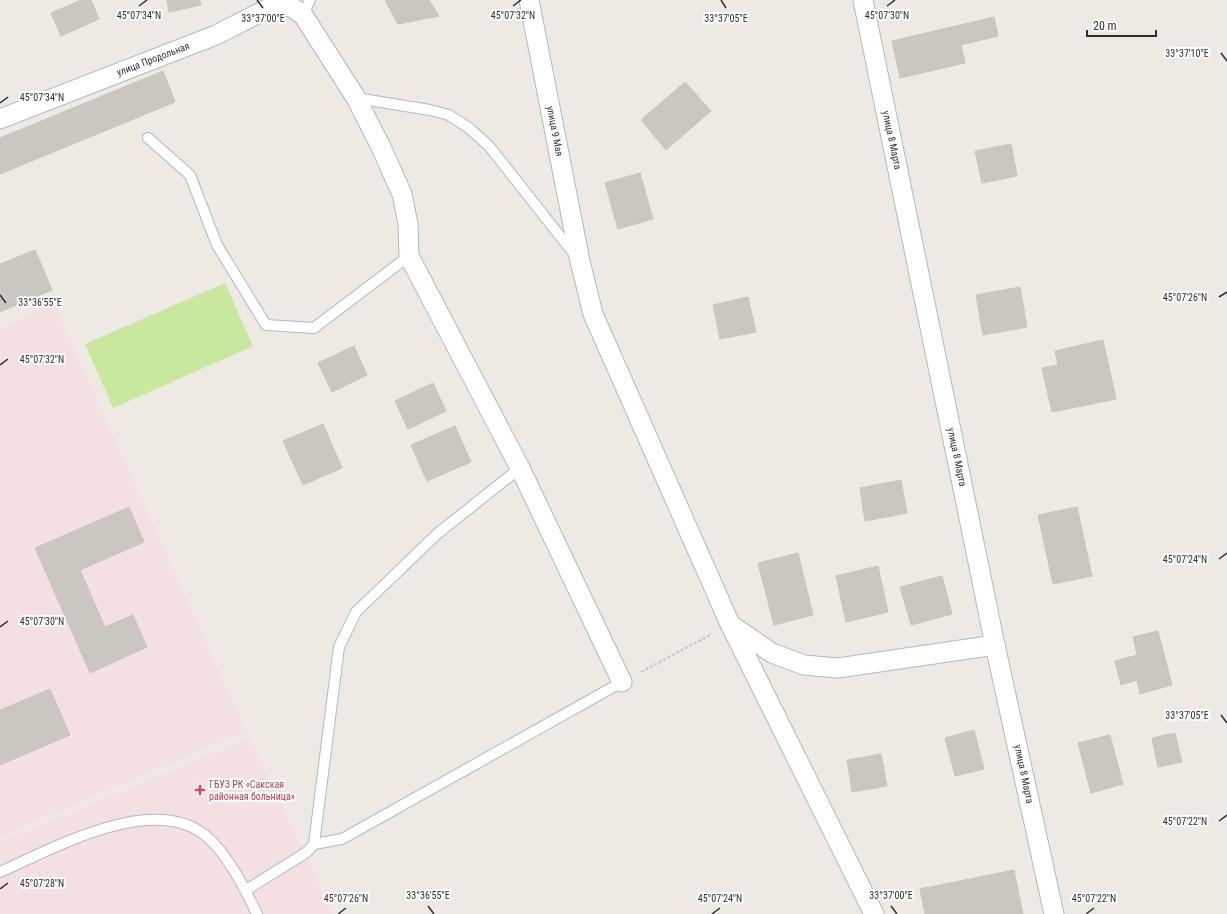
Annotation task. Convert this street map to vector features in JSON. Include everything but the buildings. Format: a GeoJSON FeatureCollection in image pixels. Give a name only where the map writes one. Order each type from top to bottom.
{"type":"FeatureCollection","features":[{"type":"Feature","properties":{"kind":"street","name":"улица 9 Мая"},"geometry":{"type":"LineString","coordinates":[[530,0],[580,261],[593,314],[730,624],[874,914]]}},
{"type":"Feature","properties":{"kind":"street","name":"улица 8 Марта"},"geometry":{"type":"LineString","coordinates":[[863,0],[996,645],[1054,914]]}},
{"type":"Feature","properties":{"kind":"street","name":"улица Продольная"},"geometry":{"type":"LineString","coordinates":[[0,119],[216,35],[268,4],[307,7]]}},
{"type":"Feature","properties":{"kind":"street"},"geometry":{"type":"LineString","coordinates":[[307,7],[380,145],[402,194],[408,224],[409,256],[520,468],[622,682]]}},
{"type":"Feature","properties":{"kind":"street"},"geometry":{"type":"LineString","coordinates":[[730,624],[772,653],[804,665],[838,668],[996,645]]}},
{"type":"Feature","properties":{"kind":"lane"},"geometry":{"type":"LineString","coordinates":[[356,98],[430,110],[449,115],[469,128],[489,146],[580,261]]}},
{"type":"Feature","properties":{"kind":"lane"},"geometry":{"type":"LineString","coordinates":[[148,138],[190,175],[217,245],[266,325],[314,328],[409,256]]}},
{"type":"Feature","properties":{"kind":"lane"},"geometry":{"type":"LineString","coordinates":[[246,890],[307,852],[314,844],[339,647],[356,612],[437,534],[520,468]]}},
{"type":"Feature","properties":{"kind":"lane"},"geometry":{"type":"LineString","coordinates":[[314,844],[342,839],[622,682]]}},
{"type":"Feature","properties":{"kind":"lane"},"geometry":{"type":"LineString","coordinates":[[0,872],[84,835],[120,824],[150,819],[170,821],[189,826],[205,835],[221,852],[246,890],[257,914]]}},
{"type":"Feature","properties":{"kind":"path"},"geometry":{"type":"LineString","coordinates":[[622,682],[730,624]]}},
{"type":"Feature","properties":{"kind":"shaded area"},"geometry":{"type":"Polygon","coordinates":[[[54,304],[246,731],[0,837],[0,328],[54,304]]]}},
{"type":"Feature","properties":{"kind":"shaded area","name":"ГБУЗ РК «Сакская районная больница»"},"geometry":{"type":"Polygon","coordinates":[[[250,738],[333,914],[0,914],[0,842],[250,738]]]}},
{"type":"Feature","properties":{"kind":"green space"},"geometry":{"type":"Polygon","coordinates":[[[225,283],[253,346],[113,408],[85,344],[225,283]]]}},
{"type":"Feature","properties":{"kind":"place","name":"ГБУЗ РК «Сакская районная больница»"},"geometry":{"type":"Point","coordinates":[200,790]}}]}
